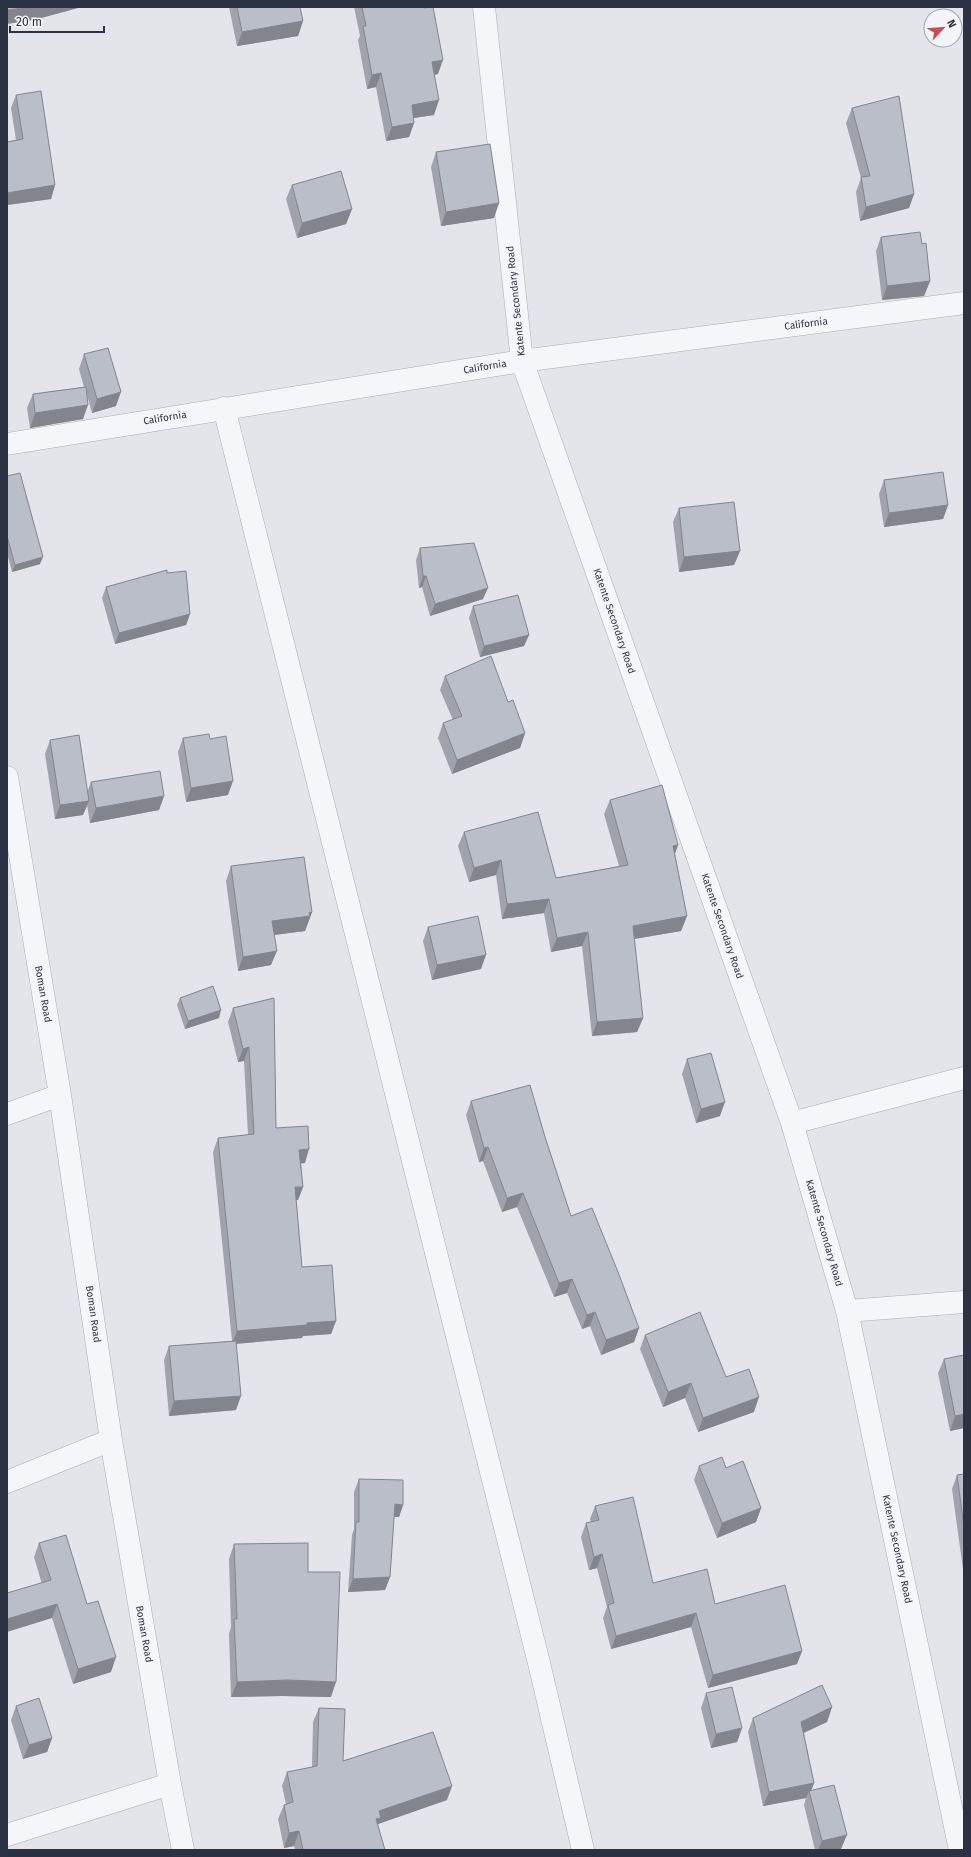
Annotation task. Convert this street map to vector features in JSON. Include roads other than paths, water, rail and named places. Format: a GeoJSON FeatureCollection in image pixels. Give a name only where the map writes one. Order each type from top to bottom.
{"type":"FeatureCollection","features":[{"type":"Feature","properties":{"kind":"street","name":"Katente Secondary Road"},"geometry":{"type":"LineString","coordinates":[[484,7],[522,361],[792,1123],[847,1311],[960,1850]]}},
{"type":"Feature","properties":{"kind":"street","name":"California"},"geometry":{"type":"LineString","coordinates":[[7,444],[522,361],[964,303]]}},
{"type":"Feature","properties":{"kind":"street"},"geometry":{"type":"LineString","coordinates":[[224,408],[539,1663],[583,1850]]}},
{"type":"Feature","properties":{"kind":"street","name":"Boman Road"},"geometry":{"type":"LineString","coordinates":[[7,777],[60,1095],[111,1440],[170,1784],[183,1850]]}},
{"type":"Feature","properties":{"kind":"street"},"geometry":{"type":"LineString","coordinates":[[792,1123],[964,1078]]}},
{"type":"Feature","properties":{"kind":"street"},"geometry":{"type":"LineString","coordinates":[[7,1114],[60,1095]]}},
{"type":"Feature","properties":{"kind":"street"},"geometry":{"type":"LineString","coordinates":[[847,1311],[964,1302]]}},
{"type":"Feature","properties":{"kind":"street"},"geometry":{"type":"LineString","coordinates":[[7,1482],[111,1440]]}},
{"type":"Feature","properties":{"kind":"street"},"geometry":{"type":"LineString","coordinates":[[7,1835],[170,1784]]}}]}
